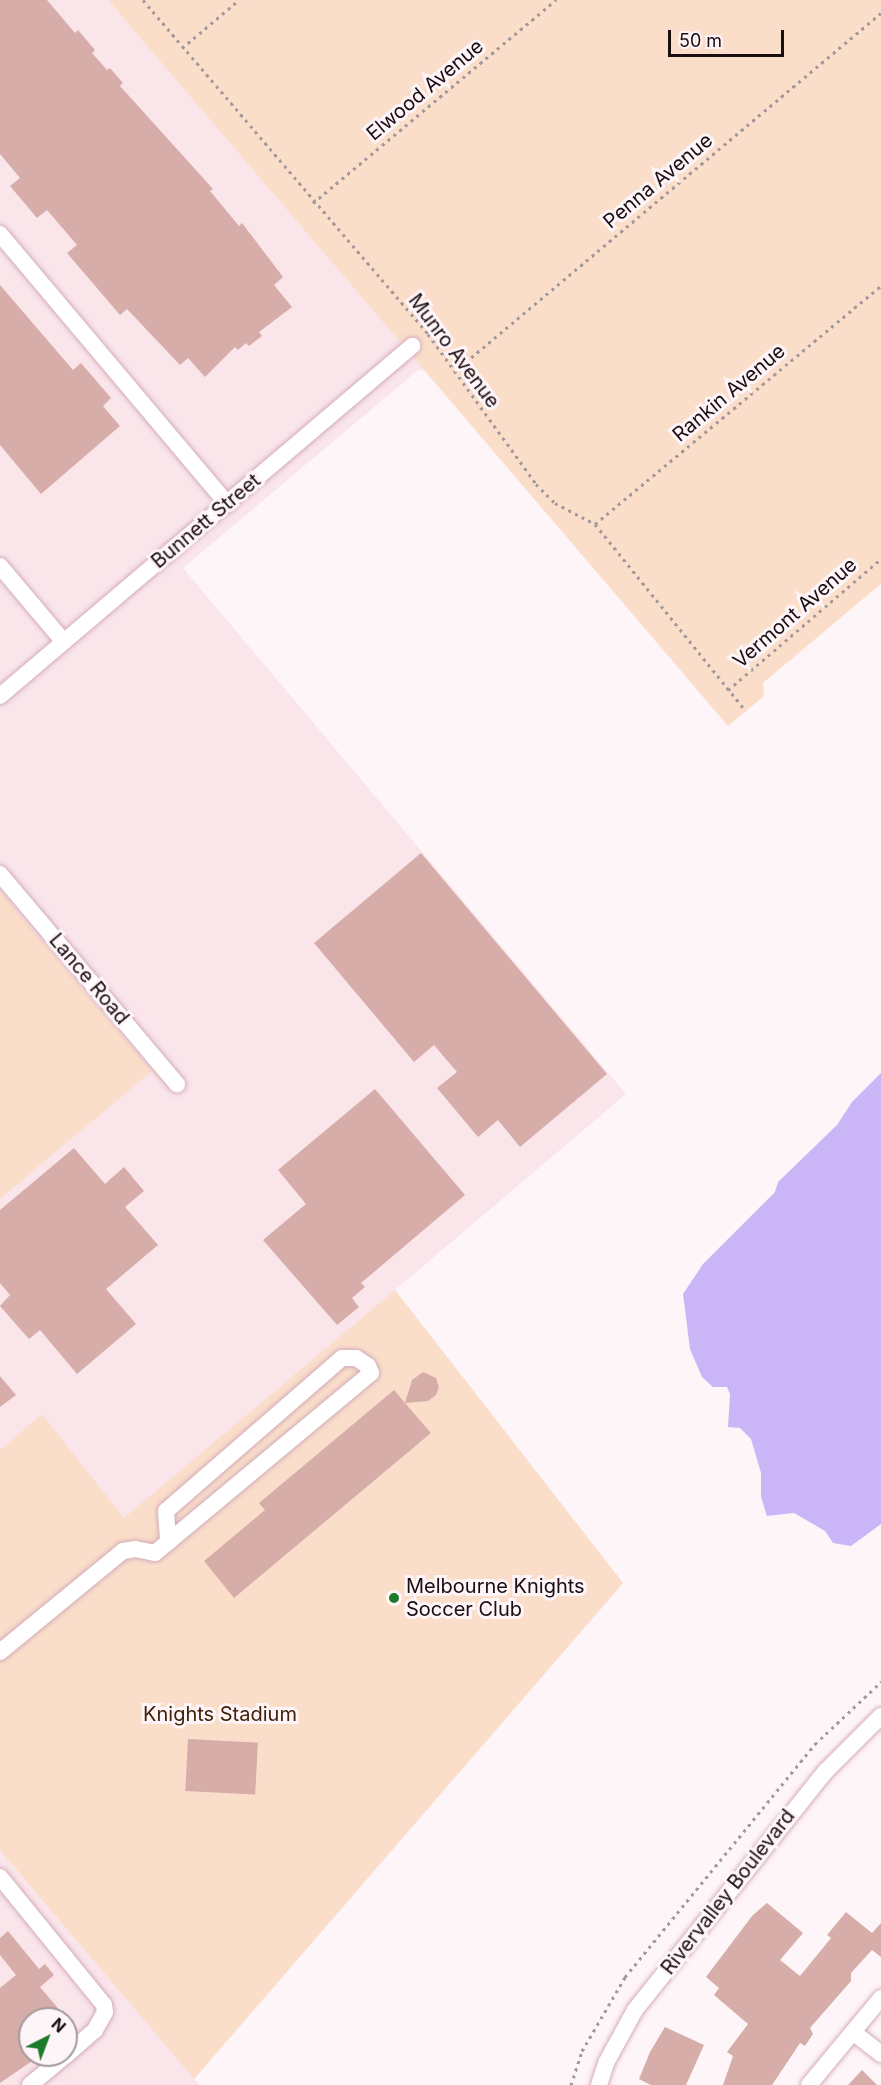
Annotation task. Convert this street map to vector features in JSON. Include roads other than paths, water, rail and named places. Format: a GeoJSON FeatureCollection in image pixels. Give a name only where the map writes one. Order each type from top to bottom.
{"type":"FeatureCollection","features":[{"type":"Feature","properties":{"kind":"street"},"geometry":{"type":"LineString","coordinates":[[0,234],[227,504]]}},
{"type":"Feature","properties":{"kind":"street","name":"Bunnett Street"},"geometry":{"type":"LineString","coordinates":[[0,696],[412,346]]}},
{"type":"Feature","properties":{"kind":"street"},"geometry":{"type":"LineString","coordinates":[[0,566],[64,642]]}},
{"type":"Feature","properties":{"kind":"street","name":"Lance Road"},"geometry":{"type":"LineString","coordinates":[[0,874],[177,1084]]}},
{"type":"Feature","properties":{"kind":"street"},"geometry":{"type":"LineString","coordinates":[[0,1652],[123,1551],[135,1549],[155,1553],[371,1373],[368,1366],[356,1358],[342,1358],[166,1511],[168,1542]]}},
{"type":"Feature","properties":{"kind":"street","name":"Rivervalley Boulevard"},"geometry":{"type":"LineString","coordinates":[[599,2085],[613,2048],[635,2010],[826,1771],[881,1716]]}},
{"type":"Feature","properties":{"kind":"street"},"geometry":{"type":"LineString","coordinates":[[0,1877],[100,1996],[105,2012],[96,2030],[78,2045]]}},
{"type":"Feature","properties":{"kind":"street"},"geometry":{"type":"LineString","coordinates":[[809,2085],[881,1998]]}},
{"type":"Feature","properties":{"kind":"street"},"geometry":{"type":"LineString","coordinates":[[853,2032],[881,2054]]}},
{"type":"Feature","properties":{"kind":"street"},"geometry":{"type":"LineString","coordinates":[[30,2085],[52,2067]]}},
{"type":"Feature","properties":{"kind":"place","name":"Melbourne Knights Soccer Club"},"geometry":{"type":"Point","coordinates":[394,1598]}},
{"type":"Feature","properties":{"kind":"park label","name":"Knights Stadium"},"geometry":{"type":"Point","coordinates":[220,1714]}}]}
